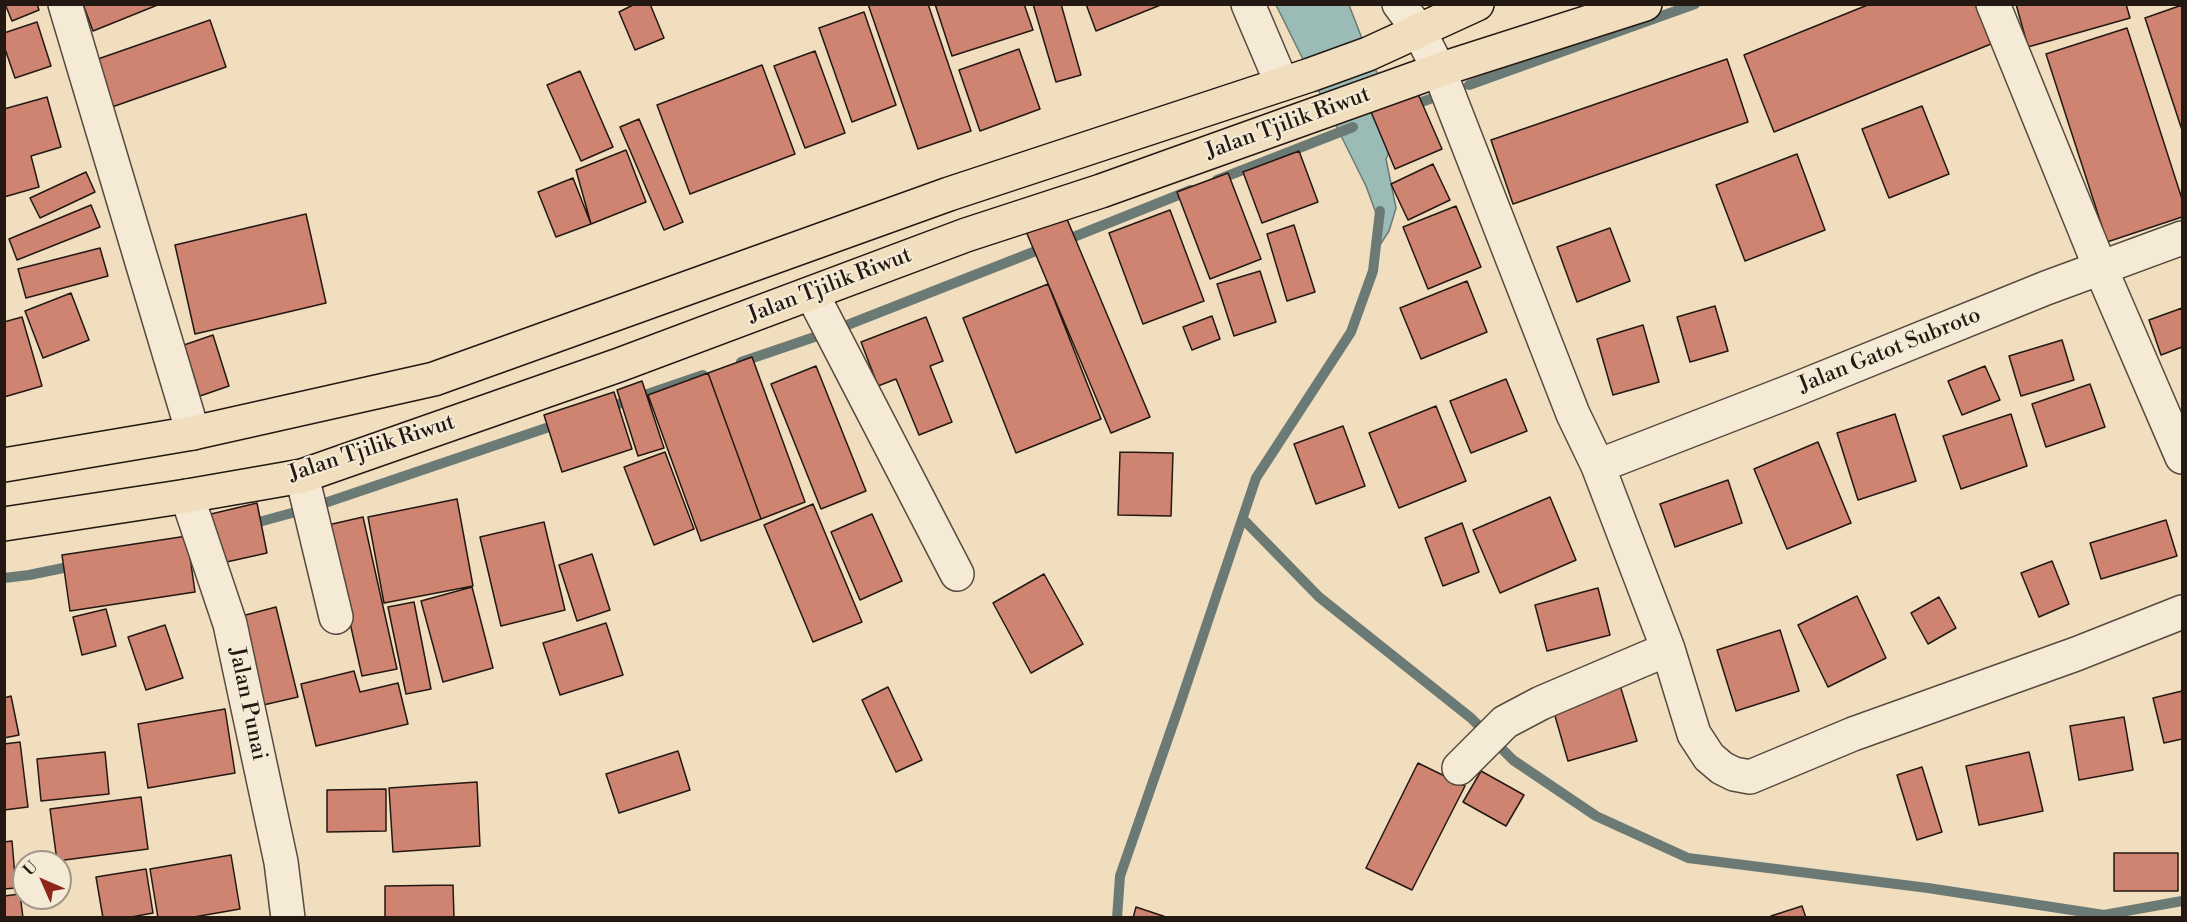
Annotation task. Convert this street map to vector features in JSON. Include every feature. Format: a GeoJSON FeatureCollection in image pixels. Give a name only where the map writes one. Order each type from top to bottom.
{"type":"FeatureCollection","features":[{"type":"Feature","properties":{"kind":"highway","name":"Jalan Tjilik Riwut"},"geometry":{"type":"LineString","coordinates":[[4,465],[193,433],[434,379],[949,194],[1368,54],[1477,4]]}},
{"type":"Feature","properties":{"kind":"highway","name":"Jalan Tjilik Riwut"},"geometry":{"type":"LineString","coordinates":[[4,524],[302,476],[608,369],[966,235],[1101,191],[1439,70],[1645,4]]}},
{"type":"Feature","properties":{"kind":"highway"},"geometry":{"type":"LineString","coordinates":[[949,194],[966,235]]}},
{"type":"Feature","properties":{"kind":"street"},"geometry":{"type":"LineString","coordinates":[[65,4],[193,433]]}},
{"type":"Feature","properties":{"kind":"street"},"geometry":{"type":"LineString","coordinates":[[1248,4],[1296,79]]}},
{"type":"Feature","properties":{"kind":"street"},"geometry":{"type":"LineString","coordinates":[[1399,4],[1419,31],[1439,70],[1573,414],[1598,466],[1668,649],[1694,734],[1701,746],[1722,768],[1734,774],[1750,777],[1853,734],[2076,654],[2182,612]]}},
{"type":"Feature","properties":{"kind":"street"},"geometry":{"type":"LineString","coordinates":[[1994,4],[2100,267],[2182,457]]}},
{"type":"Feature","properties":{"kind":"street","name":"Jalan Gatot Subroto"},"geometry":{"type":"LineString","coordinates":[[1598,466],[2100,267],[2182,238]]}},
{"type":"Feature","properties":{"kind":"street"},"geometry":{"type":"LineString","coordinates":[[812,294],[957,574]]}},
{"type":"Feature","properties":{"kind":"street"},"geometry":{"type":"LineString","coordinates":[[302,476],[336,617]]}},
{"type":"Feature","properties":{"kind":"street","name":"Jalan Punai"},"geometry":{"type":"LineString","coordinates":[[187,496],[230,624],[281,862],[288,918]]}},
{"type":"Feature","properties":{"kind":"street"},"geometry":{"type":"LineString","coordinates":[[1470,757],[1505,722],[1541,703],[1668,649]]}},
{"type":"Feature","properties":{"kind":"water"},"geometry":{"type":"Polygon","coordinates":[[[1276,5],[1349,5],[1401,128],[1386,159],[1396,208],[1389,231],[1376,251],[1380,224],[1366,186],[1276,5]]]}},
{"type":"Feature","properties":{"kind":"building"},"geometry":{"type":"Polygon","coordinates":[[[5,4],[37,4],[39,10],[12,21],[5,4]]]}},
{"type":"Feature","properties":{"kind":"building"},"geometry":{"type":"Polygon","coordinates":[[[83,4],[160,4],[93,31],[83,4]]]}},
{"type":"Feature","properties":{"kind":"building"},"geometry":{"type":"Polygon","coordinates":[[[635,4],[650,4],[664,38],[635,50],[619,12],[635,4]]]}},
{"type":"Feature","properties":{"kind":"building"},"geometry":{"type":"Polygon","coordinates":[[[868,4],[928,4],[971,131],[918,149],[868,4]]]}},
{"type":"Feature","properties":{"kind":"building"},"geometry":{"type":"Polygon","coordinates":[[[935,4],[1024,4],[1033,30],[952,56],[935,4]]]}},
{"type":"Feature","properties":{"kind":"building"},"geometry":{"type":"Polygon","coordinates":[[[1033,4],[1061,4],[1081,75],[1056,82],[1033,4]]]}},
{"type":"Feature","properties":{"kind":"building"},"geometry":{"type":"Polygon","coordinates":[[[1086,4],[1163,4],[1096,31],[1086,4]]]}},
{"type":"Feature","properties":{"kind":"building"},"geometry":{"type":"Polygon","coordinates":[[[1870,4],[1975,4],[1991,44],[1774,132],[1744,55],[1870,4]]]}},
{"type":"Feature","properties":{"kind":"building"},"geometry":{"type":"Polygon","coordinates":[[[2016,4],[2126,4],[2130,18],[2028,47],[2016,4]]]}},
{"type":"Feature","properties":{"kind":"building"},"geometry":{"type":"Polygon","coordinates":[[[2182,5],[2182,130],[2145,18],[2182,5]]]}},
{"type":"Feature","properties":{"kind":"building"},"geometry":{"type":"Polygon","coordinates":[[[864,12],[896,105],[852,122],[819,28],[864,12]]]}},
{"type":"Feature","properties":{"kind":"building"},"geometry":{"type":"Polygon","coordinates":[[[210,20],[226,67],[112,107],[95,60],[210,20]]]}},
{"type":"Feature","properties":{"kind":"building"},"geometry":{"type":"Polygon","coordinates":[[[37,22],[51,66],[15,78],[4,46],[4,33],[37,22]]]}},
{"type":"Feature","properties":{"kind":"building"},"geometry":{"type":"Polygon","coordinates":[[[2127,28],[2182,199],[2182,217],[2107,242],[2046,54],[2127,28]]]}},
{"type":"Feature","properties":{"kind":"building"},"geometry":{"type":"Polygon","coordinates":[[[1019,49],[1040,109],[980,131],[959,70],[1019,49]]]}},
{"type":"Feature","properties":{"kind":"building"},"geometry":{"type":"Polygon","coordinates":[[[815,51],[845,133],[805,148],[774,66],[815,51]]]}},
{"type":"Feature","properties":{"kind":"building"},"geometry":{"type":"Polygon","coordinates":[[[1727,59],[1748,122],[1513,204],[1491,140],[1727,59]]]}},
{"type":"Feature","properties":{"kind":"building"},"geometry":{"type":"Polygon","coordinates":[[[762,65],[795,154],[690,194],[657,105],[762,65]]]}},
{"type":"Feature","properties":{"kind":"building"},"geometry":{"type":"Polygon","coordinates":[[[580,71],[613,147],[581,161],[547,85],[580,71]]]}},
{"type":"Feature","properties":{"kind":"building"},"geometry":{"type":"Polygon","coordinates":[[[1415,87],[1442,149],[1395,169],[1369,107],[1415,87]]]}},
{"type":"Feature","properties":{"kind":"building"},"geometry":{"type":"Polygon","coordinates":[[[47,97],[61,147],[31,156],[39,187],[4,197],[4,109],[47,97]]]}},
{"type":"Feature","properties":{"kind":"building"},"geometry":{"type":"Polygon","coordinates":[[[1922,106],[1949,174],[1889,198],[1862,129],[1922,106]]]}},
{"type":"Feature","properties":{"kind":"building"},"geometry":{"type":"Polygon","coordinates":[[[639,119],[683,222],[664,230],[620,127],[639,119]]]}},
{"type":"Feature","properties":{"kind":"building"},"geometry":{"type":"Polygon","coordinates":[[[626,150],[646,202],[591,224],[576,170],[626,150]]]}},
{"type":"Feature","properties":{"kind":"building"},"geometry":{"type":"Polygon","coordinates":[[[1299,151],[1318,202],[1262,223],[1243,172],[1299,151]]]}},
{"type":"Feature","properties":{"kind":"building"},"geometry":{"type":"Polygon","coordinates":[[[1797,154],[1825,230],[1745,261],[1716,185],[1797,154]]]}},
{"type":"Feature","properties":{"kind":"building"},"geometry":{"type":"Polygon","coordinates":[[[1433,164],[1450,200],[1408,220],[1391,184],[1433,164]]]}},
{"type":"Feature","properties":{"kind":"building"},"geometry":{"type":"Polygon","coordinates":[[[86,172],[95,192],[40,218],[30,198],[86,172]]]}},
{"type":"Feature","properties":{"kind":"building"},"geometry":{"type":"Polygon","coordinates":[[[1228,173],[1261,259],[1210,279],[1177,192],[1228,173]]]}},
{"type":"Feature","properties":{"kind":"building"},"geometry":{"type":"Polygon","coordinates":[[[573,178],[591,224],[556,237],[538,192],[573,178]]]}},
{"type":"Feature","properties":{"kind":"building"},"geometry":{"type":"Polygon","coordinates":[[[91,205],[100,227],[17,260],[9,239],[91,205]]]}},
{"type":"Feature","properties":{"kind":"building"},"geometry":{"type":"Polygon","coordinates":[[[1456,206],[1481,267],[1428,289],[1403,227],[1456,206]]]}},
{"type":"Feature","properties":{"kind":"building"},"geometry":{"type":"Polygon","coordinates":[[[1170,210],[1204,301],[1143,324],[1109,233],[1170,210]]]}},
{"type":"Feature","properties":{"kind":"building"},"geometry":{"type":"Polygon","coordinates":[[[1064,212],[1150,417],[1111,433],[1025,229],[1064,212]]]}},
{"type":"Feature","properties":{"kind":"building"},"geometry":{"type":"Polygon","coordinates":[[[306,214],[326,303],[195,334],[175,245],[306,214]]]}},
{"type":"Feature","properties":{"kind":"building"},"geometry":{"type":"Polygon","coordinates":[[[1294,225],[1315,292],[1287,301],[1267,234],[1294,225]]]}},
{"type":"Feature","properties":{"kind":"building"},"geometry":{"type":"Polygon","coordinates":[[[1610,228],[1630,281],[1577,302],[1557,247],[1610,228]]]}},
{"type":"Feature","properties":{"kind":"building"},"geometry":{"type":"Polygon","coordinates":[[[100,248],[108,276],[26,298],[18,269],[100,248]]]}},
{"type":"Feature","properties":{"kind":"building"},"geometry":{"type":"Polygon","coordinates":[[[1260,271],[1276,322],[1234,336],[1217,284],[1260,271]]]}},
{"type":"Feature","properties":{"kind":"building"},"geometry":{"type":"Polygon","coordinates":[[[1467,281],[1487,332],[1421,359],[1400,308],[1467,281]]]}},
{"type":"Feature","properties":{"kind":"building"},"geometry":{"type":"Polygon","coordinates":[[[1048,284],[1101,419],[1016,453],[963,318],[1048,284]]]}},
{"type":"Feature","properties":{"kind":"building"},"geometry":{"type":"Polygon","coordinates":[[[71,293],[89,340],[43,358],[25,311],[71,293]]]}},
{"type":"Feature","properties":{"kind":"building"},"geometry":{"type":"Polygon","coordinates":[[[1715,306],[1728,351],[1690,362],[1677,317],[1715,306]]]}},
{"type":"Feature","properties":{"kind":"building"},"geometry":{"type":"Polygon","coordinates":[[[2182,308],[2182,347],[2161,355],[2149,320],[2182,308]]]}},
{"type":"Feature","properties":{"kind":"building"},"geometry":{"type":"Polygon","coordinates":[[[1212,316],[1220,339],[1192,350],[1183,327],[1212,316]]]}},
{"type":"Feature","properties":{"kind":"building"},"geometry":{"type":"Polygon","coordinates":[[[22,317],[42,386],[4,397],[4,322],[22,317]]]}},
{"type":"Feature","properties":{"kind":"building"},"geometry":{"type":"Polygon","coordinates":[[[926,317],[943,361],[930,366],[952,422],[919,435],[896,379],[878,386],[861,342],[926,317]]]}},
{"type":"Feature","properties":{"kind":"building"},"geometry":{"type":"Polygon","coordinates":[[[1643,325],[1659,382],[1613,395],[1597,339],[1643,325]]]}},
{"type":"Feature","properties":{"kind":"building"},"geometry":{"type":"Polygon","coordinates":[[[213,335],[229,386],[200,396],[184,345],[213,335]]]}},
{"type":"Feature","properties":{"kind":"building"},"geometry":{"type":"Polygon","coordinates":[[[2062,340],[2074,380],[2021,396],[2009,356],[2062,340]]]}},
{"type":"Feature","properties":{"kind":"building"},"geometry":{"type":"Polygon","coordinates":[[[752,357],[805,502],[761,519],[708,373],[752,357]]]}},
{"type":"Feature","properties":{"kind":"building"},"geometry":{"type":"Polygon","coordinates":[[[816,366],[866,491],[821,509],[771,384],[816,366]]]}},
{"type":"Feature","properties":{"kind":"building"},"geometry":{"type":"Polygon","coordinates":[[[1985,366],[2000,400],[1962,415],[1948,381],[1985,366]]]}},
{"type":"Feature","properties":{"kind":"building"},"geometry":{"type":"Polygon","coordinates":[[[708,373],[761,519],[701,541],[648,395],[708,373]]]}},
{"type":"Feature","properties":{"kind":"building"},"geometry":{"type":"Polygon","coordinates":[[[1506,379],[1527,431],[1471,453],[1450,401],[1506,379]]]}},
{"type":"Feature","properties":{"kind":"building"},"geometry":{"type":"Polygon","coordinates":[[[642,381],[664,448],[638,456],[617,390],[642,381]]]}},
{"type":"Feature","properties":{"kind":"building"},"geometry":{"type":"Polygon","coordinates":[[[2090,384],[2105,427],[2046,447],[2032,404],[2090,384]]]}},
{"type":"Feature","properties":{"kind":"building"},"geometry":{"type":"Polygon","coordinates":[[[614,392],[632,449],[562,472],[544,415],[614,392]]]}},
{"type":"Feature","properties":{"kind":"building"},"geometry":{"type":"Polygon","coordinates":[[[1436,406],[1466,481],[1399,508],[1369,433],[1436,406]]]}},
{"type":"Feature","properties":{"kind":"building"},"geometry":{"type":"Polygon","coordinates":[[[1895,414],[1916,481],[1858,500],[1837,433],[1895,414]]]}},
{"type":"Feature","properties":{"kind":"building"},"geometry":{"type":"Polygon","coordinates":[[[2011,414],[2027,466],[1961,489],[1943,436],[2011,414]]]}},
{"type":"Feature","properties":{"kind":"building"},"geometry":{"type":"Polygon","coordinates":[[[1343,426],[1365,486],[1316,504],[1294,444],[1343,426]]]}},
{"type":"Feature","properties":{"kind":"building"},"geometry":{"type":"Polygon","coordinates":[[[1818,442],[1851,523],[1787,549],[1754,469],[1818,442]]]}},
{"type":"Feature","properties":{"kind":"building"},"geometry":{"type":"Polygon","coordinates":[[[665,452],[694,529],[654,545],[624,467],[665,452]]]}},
{"type":"Feature","properties":{"kind":"building"},"geometry":{"type":"Polygon","coordinates":[[[1120,452],[1173,453],[1171,516],[1118,515],[1120,452]]]}},
{"type":"Feature","properties":{"kind":"building"},"geometry":{"type":"Polygon","coordinates":[[[1728,480],[1742,523],[1675,547],[1660,504],[1728,480]]]}},
{"type":"Feature","properties":{"kind":"building"},"geometry":{"type":"Polygon","coordinates":[[[1550,497],[1576,560],[1500,593],[1473,530],[1550,497]]]}},
{"type":"Feature","properties":{"kind":"building"},"geometry":{"type":"Polygon","coordinates":[[[457,499],[473,586],[384,603],[368,517],[457,499]]]}},
{"type":"Feature","properties":{"kind":"building"},"geometry":{"type":"Polygon","coordinates":[[[257,503],[267,553],[222,563],[211,514],[257,503]]]}},
{"type":"Feature","properties":{"kind":"building"},"geometry":{"type":"Polygon","coordinates":[[[813,504],[862,622],[813,642],[764,525],[813,504]]]}},
{"type":"Feature","properties":{"kind":"building"},"geometry":{"type":"Polygon","coordinates":[[[872,514],[902,581],[860,600],[831,532],[872,514]]]}},
{"type":"Feature","properties":{"kind":"building"},"geometry":{"type":"Polygon","coordinates":[[[363,517],[397,669],[362,676],[328,525],[363,517]]]}},
{"type":"Feature","properties":{"kind":"building"},"geometry":{"type":"Polygon","coordinates":[[[2166,520],[2177,556],[2101,579],[2090,543],[2166,520]]]}},
{"type":"Feature","properties":{"kind":"building"},"geometry":{"type":"Polygon","coordinates":[[[544,522],[565,610],[501,626],[480,537],[544,522]]]}},
{"type":"Feature","properties":{"kind":"building"},"geometry":{"type":"Polygon","coordinates":[[[1462,523],[1479,572],[1443,586],[1425,538],[1462,523]]]}},
{"type":"Feature","properties":{"kind":"building"},"geometry":{"type":"Polygon","coordinates":[[[187,536],[195,592],[70,611],[62,555],[187,536]]]}},
{"type":"Feature","properties":{"kind":"building"},"geometry":{"type":"Polygon","coordinates":[[[592,554],[610,610],[577,621],[559,565],[592,554]]]}},
{"type":"Feature","properties":{"kind":"building"},"geometry":{"type":"Polygon","coordinates":[[[2052,561],[2069,604],[2039,617],[2021,573],[2052,561]]]}},
{"type":"Feature","properties":{"kind":"building"},"geometry":{"type":"Polygon","coordinates":[[[1044,574],[1083,644],[1031,673],[993,603],[1044,574]]]}},
{"type":"Feature","properties":{"kind":"building"},"geometry":{"type":"Polygon","coordinates":[[[472,587],[493,668],[443,682],[421,601],[472,587]]]}},
{"type":"Feature","properties":{"kind":"building"},"geometry":{"type":"Polygon","coordinates":[[[1598,588],[1610,635],[1547,651],[1535,605],[1598,588]]]}},
{"type":"Feature","properties":{"kind":"building"},"geometry":{"type":"Polygon","coordinates":[[[1857,596],[1886,658],[1828,687],[1798,625],[1857,596]]]}},
{"type":"Feature","properties":{"kind":"building"},"geometry":{"type":"Polygon","coordinates":[[[1939,597],[1956,628],[1928,644],[1911,613],[1939,597]]]}},
{"type":"Feature","properties":{"kind":"building"},"geometry":{"type":"Polygon","coordinates":[[[414,602],[431,689],[406,694],[388,607],[414,602]]]}},
{"type":"Feature","properties":{"kind":"building"},"geometry":{"type":"Polygon","coordinates":[[[276,607],[298,697],[259,706],[238,617],[276,607]]]}},
{"type":"Feature","properties":{"kind":"building"},"geometry":{"type":"Polygon","coordinates":[[[106,609],[116,646],[82,655],[73,617],[106,609]]]}},
{"type":"Feature","properties":{"kind":"building"},"geometry":{"type":"Polygon","coordinates":[[[606,623],[623,675],[560,695],[543,643],[606,623]]]}},
{"type":"Feature","properties":{"kind":"building"},"geometry":{"type":"Polygon","coordinates":[[[165,625],[183,678],[146,690],[128,637],[165,625]]]}},
{"type":"Feature","properties":{"kind":"building"},"geometry":{"type":"Polygon","coordinates":[[[1780,630],[1799,691],[1736,711],[1717,650],[1780,630]]]}},
{"type":"Feature","properties":{"kind":"building"},"geometry":{"type":"Polygon","coordinates":[[[354,671],[360,692],[398,683],[408,724],[316,746],[301,684],[354,671]]]}},
{"type":"Feature","properties":{"kind":"building"},"geometry":{"type":"Polygon","coordinates":[[[1619,682],[1637,741],[1568,761],[1551,702],[1619,682]]]}},
{"type":"Feature","properties":{"kind":"building"},"geometry":{"type":"Polygon","coordinates":[[[888,687],[922,760],[896,772],[862,700],[888,687]]]}},
{"type":"Feature","properties":{"kind":"building"},"geometry":{"type":"Polygon","coordinates":[[[2182,691],[2182,739],[2164,743],[2153,698],[2182,691]]]}},
{"type":"Feature","properties":{"kind":"building"},"geometry":{"type":"Polygon","coordinates":[[[11,696],[19,735],[4,738],[4,698],[11,696]]]}},
{"type":"Feature","properties":{"kind":"building"},"geometry":{"type":"Polygon","coordinates":[[[225,709],[235,773],[148,788],[138,724],[225,709]]]}},
{"type":"Feature","properties":{"kind":"building"},"geometry":{"type":"Polygon","coordinates":[[[2124,717],[2133,770],[2079,780],[2070,726],[2124,717]]]}},
{"type":"Feature","properties":{"kind":"building"},"geometry":{"type":"Polygon","coordinates":[[[20,742],[28,807],[4,810],[4,744],[20,742]]]}},
{"type":"Feature","properties":{"kind":"building"},"geometry":{"type":"Polygon","coordinates":[[[678,751],[690,790],[619,813],[606,774],[678,751]]]}},
{"type":"Feature","properties":{"kind":"building"},"geometry":{"type":"Polygon","coordinates":[[[105,752],[109,794],[41,801],[37,759],[105,752]]]}},
{"type":"Feature","properties":{"kind":"building"},"geometry":{"type":"Polygon","coordinates":[[[2029,752],[2043,811],[1979,825],[1966,766],[2029,752]]]}},
{"type":"Feature","properties":{"kind":"building"},"geometry":{"type":"Polygon","coordinates":[[[1418,763],[1465,786],[1412,890],[1366,868],[1418,763]]]}},
{"type":"Feature","properties":{"kind":"building"},"geometry":{"type":"Polygon","coordinates":[[[1922,767],[1942,832],[1917,840],[1897,775],[1922,767]]]}},
{"type":"Feature","properties":{"kind":"building"},"geometry":{"type":"Polygon","coordinates":[[[1481,771],[1524,795],[1506,826],[1463,802],[1481,771]]]}},
{"type":"Feature","properties":{"kind":"building"},"geometry":{"type":"Polygon","coordinates":[[[477,782],[480,846],[393,852],[389,788],[477,782]]]}},
{"type":"Feature","properties":{"kind":"building"},"geometry":{"type":"Polygon","coordinates":[[[386,789],[386,831],[327,832],[327,790],[386,789]]]}},
{"type":"Feature","properties":{"kind":"building"},"geometry":{"type":"Polygon","coordinates":[[[141,797],[148,849],[72,859],[72,850],[56,850],[50,809],[141,797]]]}},
{"type":"Feature","properties":{"kind":"building"},"geometry":{"type":"Polygon","coordinates":[[[12,841],[12,888],[4,889],[4,842],[12,841]]]}},
{"type":"Feature","properties":{"kind":"building"},"geometry":{"type":"Polygon","coordinates":[[[2114,853],[2178,853],[2178,891],[2114,891],[2114,853]]]}},
{"type":"Feature","properties":{"kind":"building"},"geometry":{"type":"Polygon","coordinates":[[[231,855],[240,909],[188,918],[158,918],[150,869],[231,855]]]}},
{"type":"Feature","properties":{"kind":"building"},"geometry":{"type":"Polygon","coordinates":[[[146,869],[153,913],[126,918],[103,918],[96,877],[146,869]]]}},
{"type":"Feature","properties":{"kind":"building"},"geometry":{"type":"Polygon","coordinates":[[[453,885],[454,918],[385,918],[385,886],[453,885]]]}},
{"type":"Feature","properties":{"kind":"building"},"geometry":{"type":"Polygon","coordinates":[[[12,895],[12,910],[22,910],[23,918],[4,918],[4,896],[12,895]]]}},
{"type":"Feature","properties":{"kind":"building"},"geometry":{"type":"Polygon","coordinates":[[[1802,906],[1806,918],[1772,918],[1771,916],[1802,906]]]}},
{"type":"Feature","properties":{"kind":"building"},"geometry":{"type":"Polygon","coordinates":[[[1136,907],[1169,918],[1133,918],[1136,907]]]}},
{"type":"Feature","properties":{"kind":"waterway"},"geometry":{"type":"LineString","coordinates":[[1469,85],[1695,4]]}},
{"type":"Feature","properties":{"kind":"waterway"},"geometry":{"type":"LineString","coordinates":[[1410,106],[1430,99]]}},
{"type":"Feature","properties":{"kind":"waterway"},"geometry":{"type":"LineString","coordinates":[[1217,180],[1353,127]]}},
{"type":"Feature","properties":{"kind":"waterway"},"geometry":{"type":"LineString","coordinates":[[1061,242],[1191,190]]}},
{"type":"Feature","properties":{"kind":"waterway"},"geometry":{"type":"LineString","coordinates":[[1117,918],[1120,876],[1256,478],[1351,332],[1373,271],[1380,211]]}},
{"type":"Feature","properties":{"kind":"waterway"},"geometry":{"type":"LineString","coordinates":[[741,362],[832,331],[1046,247]]}},
{"type":"Feature","properties":{"kind":"waterway"},"geometry":{"type":"LineString","coordinates":[[604,409],[703,375]]}},
{"type":"Feature","properties":{"kind":"waterway"},"geometry":{"type":"LineString","coordinates":[[248,525],[310,508],[561,423]]}},
{"type":"Feature","properties":{"kind":"waterway"},"geometry":{"type":"LineString","coordinates":[[1243,519],[1319,597],[1471,718],[1513,760],[1596,816],[1688,858],[1928,888],[2104,915],[2182,901]]}},
{"type":"Feature","properties":{"kind":"waterway"},"geometry":{"type":"LineString","coordinates":[[4,578],[78,565]]}}]}
